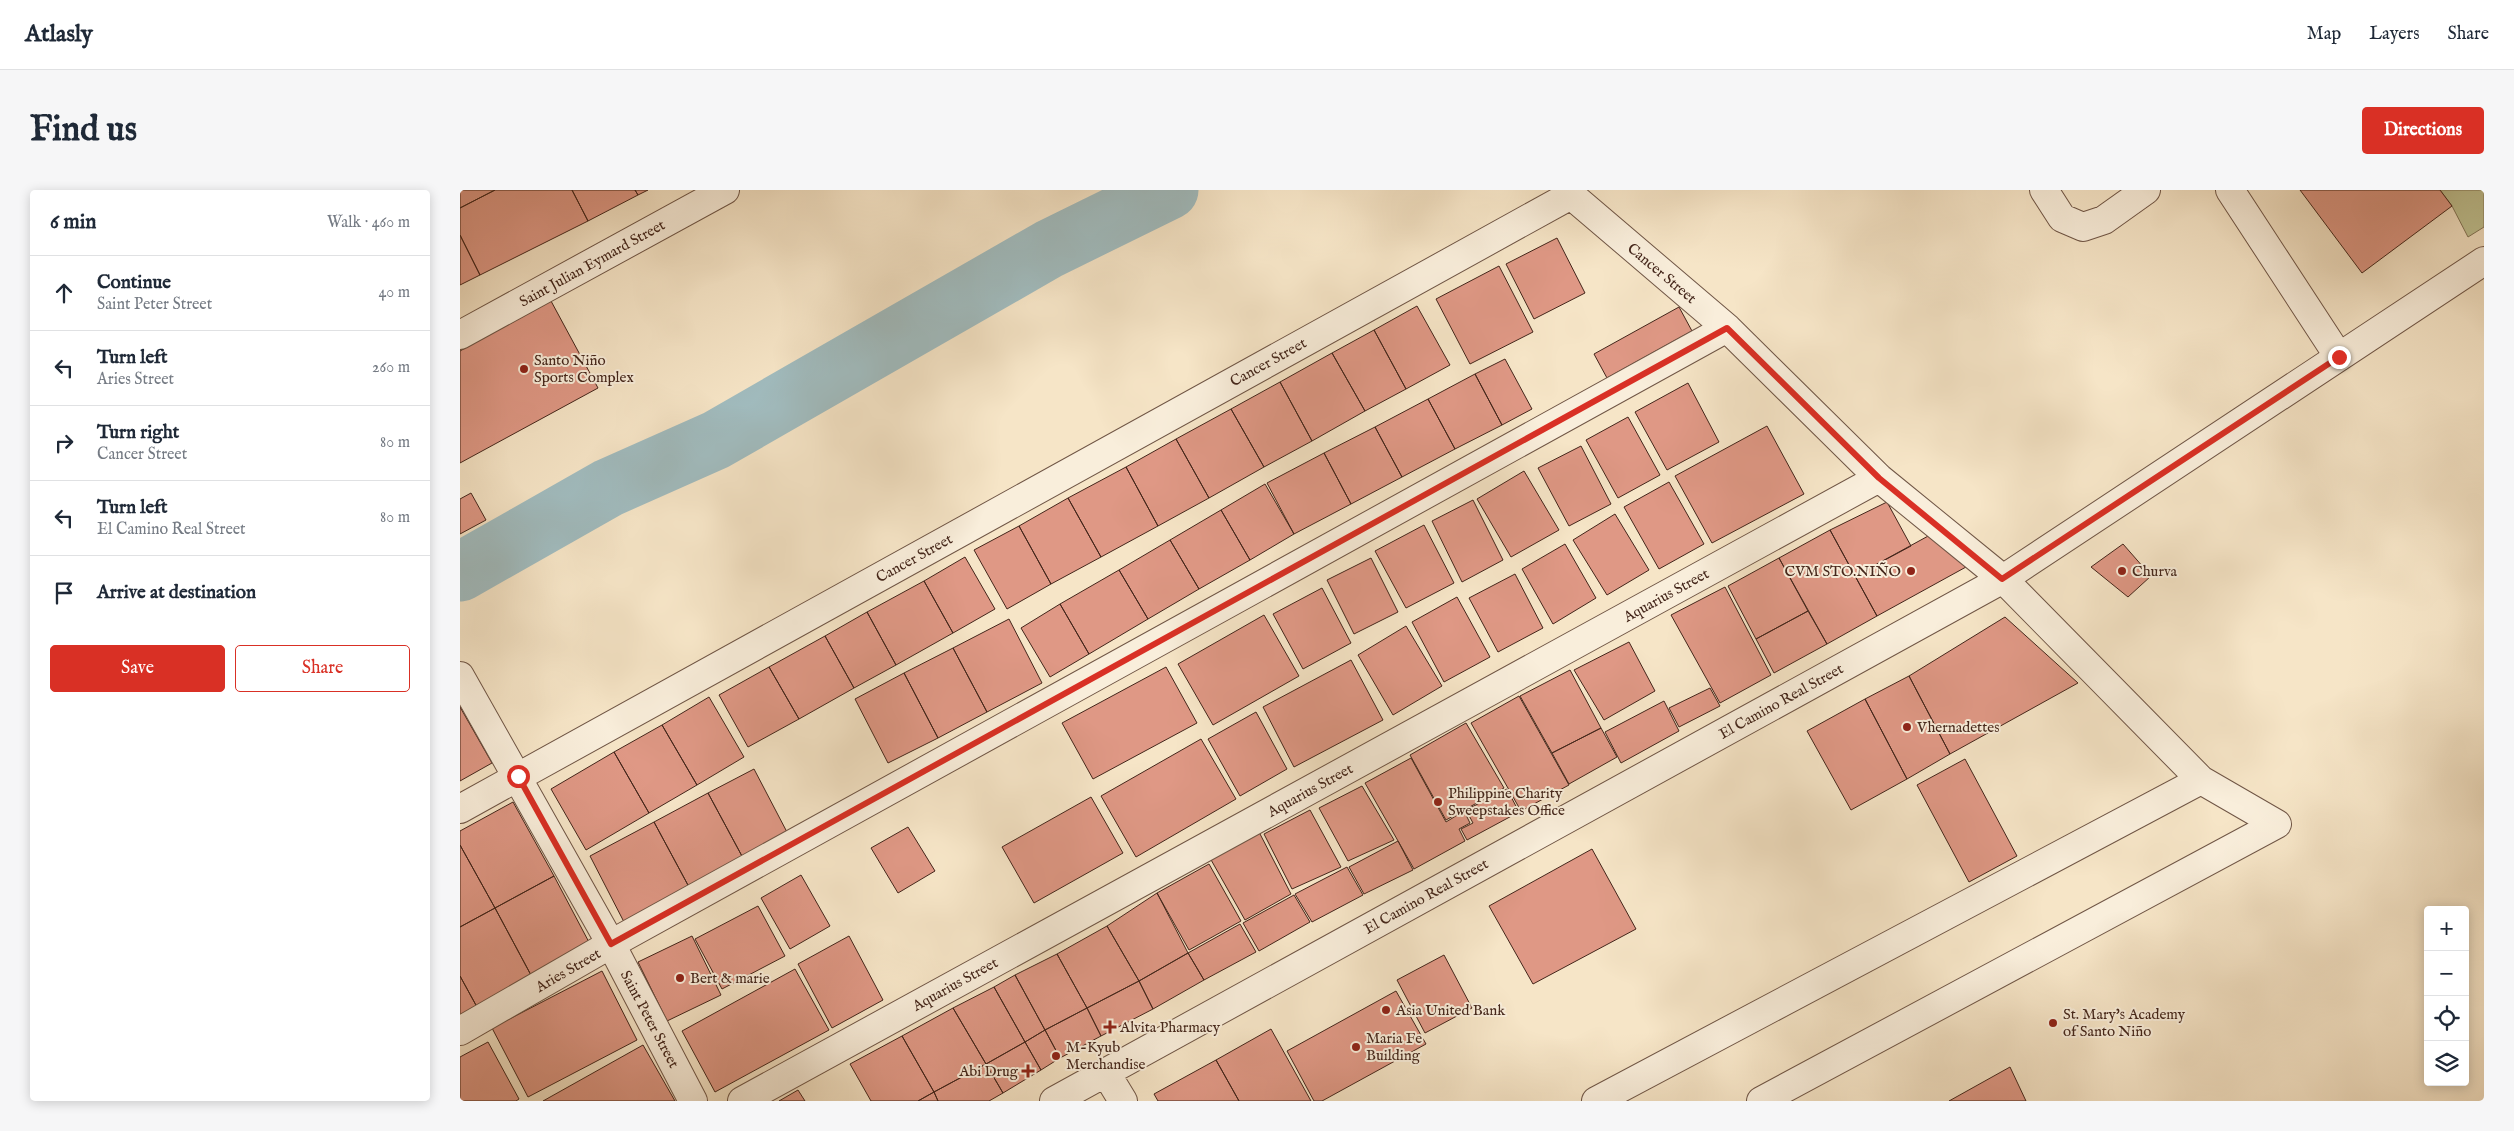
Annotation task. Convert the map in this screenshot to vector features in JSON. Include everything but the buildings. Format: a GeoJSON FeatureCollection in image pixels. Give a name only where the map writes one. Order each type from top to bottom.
{"type":"FeatureCollection","features":[{"type":"Feature","properties":{"kind":"street","name":"Saint Julian Eymard Street"},"geometry":{"type":"LineString","coordinates":[[460,335],[725,190]]}},
{"type":"Feature","properties":{"kind":"street"},"geometry":{"type":"LineString","coordinates":[[2044,190],[2062,218],[2082,227],[2104,220],[2146,190]]}},
{"type":"Feature","properties":{"kind":"street"},"geometry":{"type":"LineString","coordinates":[[2230,190],[2339,357]]}},
{"type":"Feature","properties":{"kind":"street","name":"Cancer Street"},"geometry":{"type":"LineString","coordinates":[[460,809],[1571,195],[1727,328],[1879,478],[2002,579],[2201,780],[2277,824],[1761,1101]]}},
{"type":"Feature","properties":{"kind":"street","name":"El Camino Real Street"},"geometry":{"type":"LineString","coordinates":[[1054,1101],[2002,579],[2484,261]]}},
{"type":"Feature","properties":{"kind":"street","name":"Aries Street"},"geometry":{"type":"LineString","coordinates":[[460,1031],[611,944],[1727,328]]}},
{"type":"Feature","properties":{"kind":"street","name":"Aquarius Street"},"geometry":{"type":"LineString","coordinates":[[742,1101],[1879,478]]}},
{"type":"Feature","properties":{"kind":"street","name":"Saint Peter Street"},"geometry":{"type":"LineString","coordinates":[[460,676],[611,944],[692,1101]]}},
{"type":"Feature","properties":{"kind":"street"},"geometry":{"type":"LineString","coordinates":[[1596,1101],[2201,780]]}},
{"type":"Feature","properties":{"kind":"street"},"geometry":{"type":"LineString","coordinates":[[1106,1073],[1123,1101]]}},
{"type":"Feature","properties":{"kind":"green space"},"geometry":{"type":"Polygon","coordinates":[[[2440,190],[2484,190],[2484,227],[2468,237],[2452,206],[2440,190]]]}},
{"type":"Feature","properties":{"kind":"waterway"},"geometry":{"type":"LineString","coordinates":[[460,572],[608,488],[716,440],[1049,249],[1169,190]]}},
{"type":"Feature","properties":{"kind":"place","name":"Santo Niño Sports Complex"},"geometry":{"type":"Point","coordinates":[524,369]}},
{"type":"Feature","properties":{"kind":"place","name":"CVM STO.NIÑO"},"geometry":{"type":"Point","coordinates":[1911,571]}},
{"type":"Feature","properties":{"kind":"place","name":"Churva"},"geometry":{"type":"Point","coordinates":[2122,571]}},
{"type":"Feature","properties":{"kind":"place","name":"Vhernadettes"},"geometry":{"type":"Point","coordinates":[1907,727]}},
{"type":"Feature","properties":{"kind":"place","name":"Philippine Charity Sweepstakes Office"},"geometry":{"type":"Point","coordinates":[1438,802]}},
{"type":"Feature","properties":{"kind":"place","name":"Bert & marie"},"geometry":{"type":"Point","coordinates":[680,978]}},
{"type":"Feature","properties":{"kind":"place","name":"Asia United Bank"},"geometry":{"type":"Point","coordinates":[1386,1010]}},
{"type":"Feature","properties":{"kind":"place","name":"St. Mary's Academy of Santo Niño"},"geometry":{"type":"Point","coordinates":[2053,1023]}},
{"type":"Feature","properties":{"kind":"place","name":"Alvita Pharmacy"},"geometry":{"type":"Point","coordinates":[1110,1027]}},
{"type":"Feature","properties":{"kind":"place","name":"Maria Fe Building"},"geometry":{"type":"Point","coordinates":[1356,1047]}},
{"type":"Feature","properties":{"kind":"place","name":"M-Kyub Merchandise"},"geometry":{"type":"Point","coordinates":[1056,1056]}},
{"type":"Feature","properties":{"kind":"place","name":"Abi Drug"},"geometry":{"type":"Point","coordinates":[1028,1071]}},
{"type":"Feature","properties":{"kind":"route"},"geometry":{"type":"LineString","coordinates":[[518,776],[611,944],[1727,328],[1879,478],[1972,552],[2002,579],[2339,357]]}}]}
